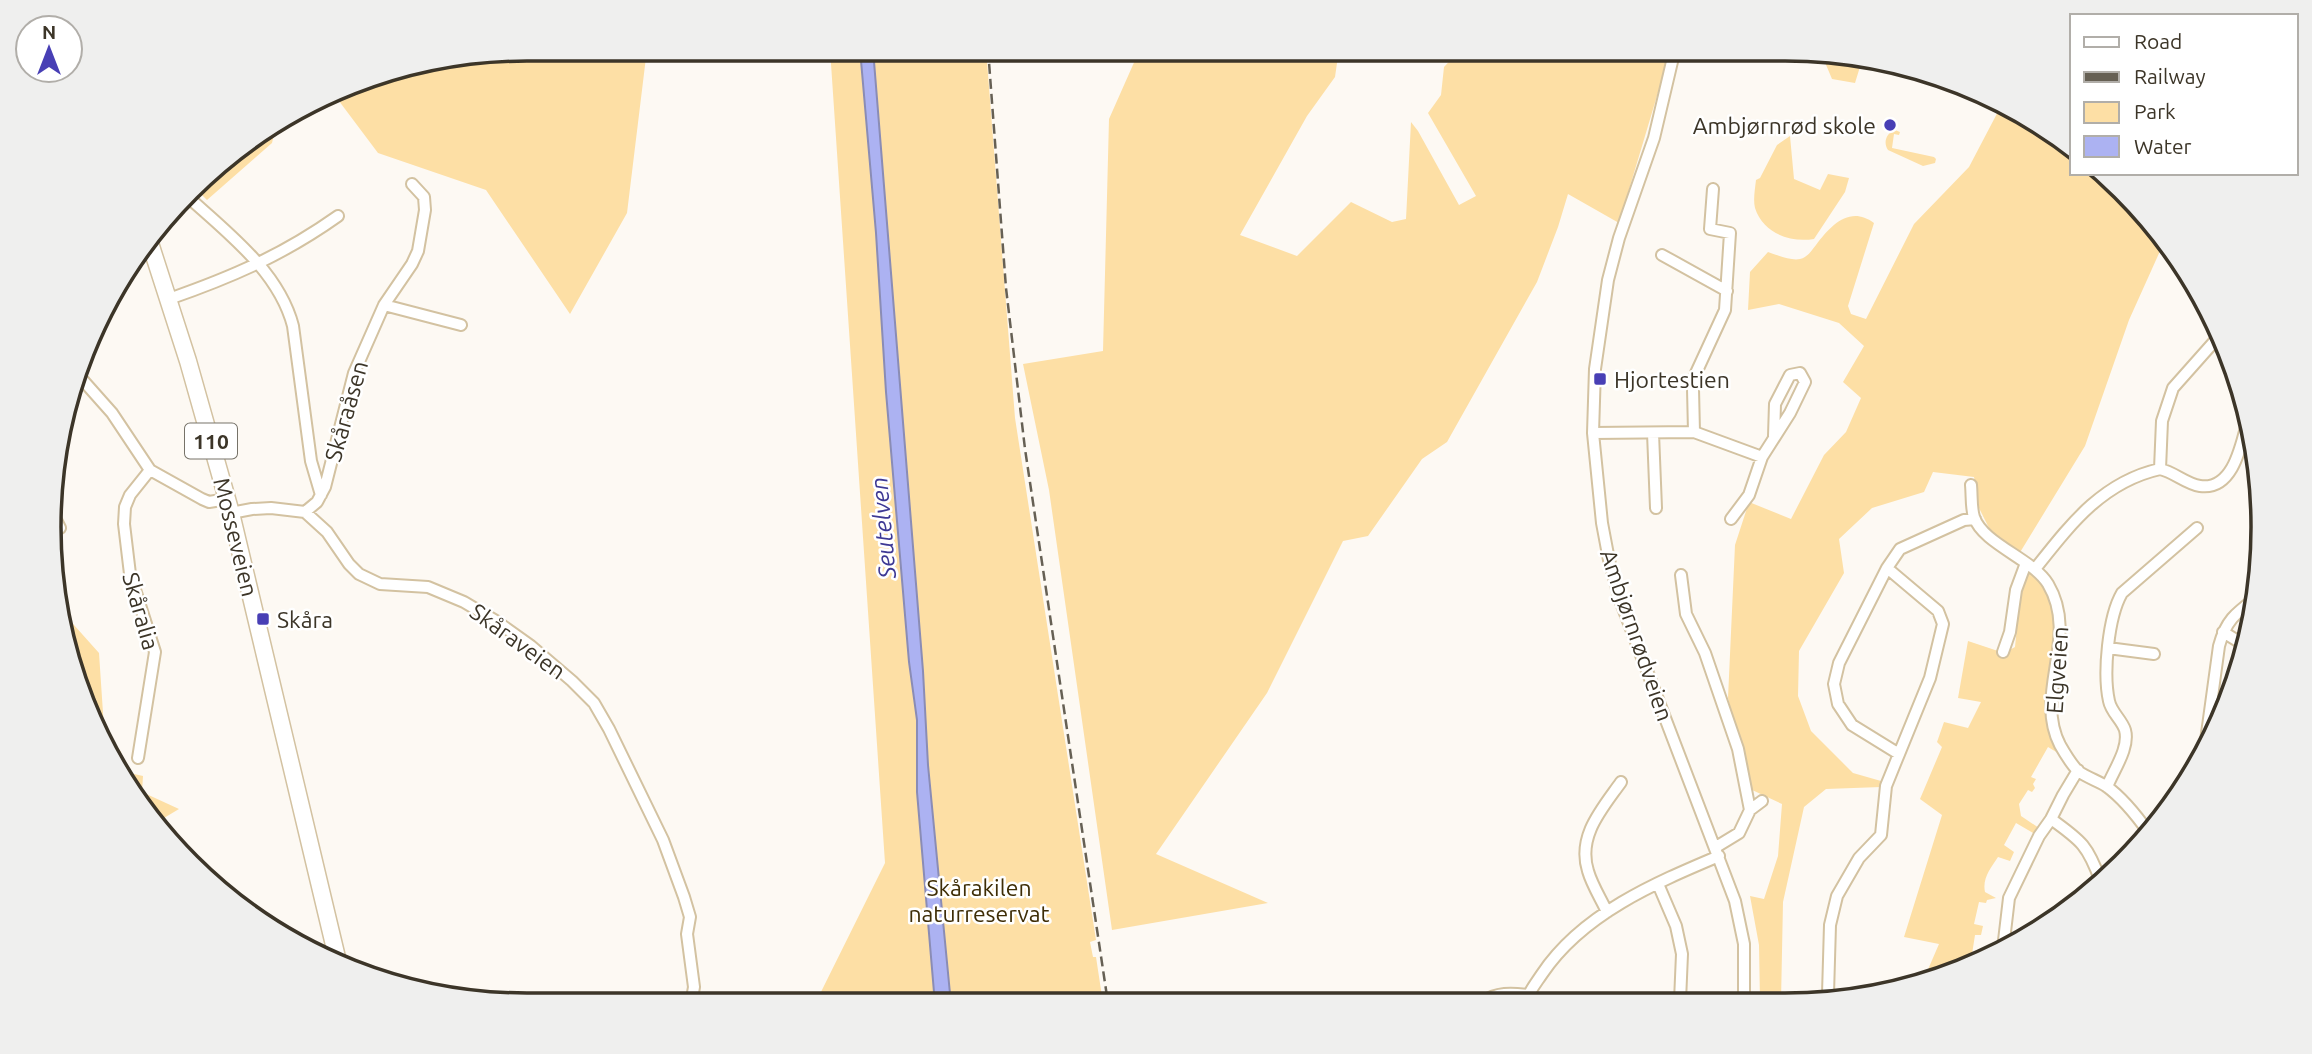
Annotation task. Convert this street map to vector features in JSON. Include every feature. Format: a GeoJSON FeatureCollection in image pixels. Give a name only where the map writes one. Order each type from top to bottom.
{"type":"FeatureCollection","features":[{"type":"Feature","properties":{"kind":"highway","name":"Mosseveien"},"geometry":{"type":"LineString","coordinates":[[152,250],[229,506],[333,950]]}},
{"type":"Feature","properties":{"kind":"street","name":"Ambjørnrødveien"},"geometry":{"type":"LineString","coordinates":[[1672,61],[1654,138],[1608,279],[1595,369],[1593,433],[1600,512],[1612,573],[1633,637],[1735,901],[1744,956],[1745,993]]}},
{"type":"Feature","properties":{"kind":"street","name":"Skåraåsen"},"geometry":{"type":"LineString","coordinates":[[304,512],[321,495],[337,444],[354,373],[384,305],[418,251],[425,210],[424,197],[412,184]]}},
{"type":"Feature","properties":{"kind":"street"},"geometry":{"type":"LineString","coordinates":[[1694,432],[1693,388],[1696,373],[1725,310],[1727,291],[1730,233],[1705,232],[1713,189]]}},
{"type":"Feature","properties":{"kind":"street"},"geometry":{"type":"LineString","coordinates":[[194,202],[259,264],[279,288],[289,307],[311,461],[321,495]]}},
{"type":"Feature","properties":{"kind":"street"},"geometry":{"type":"LineString","coordinates":[[169,299],[237,275],[297,244],[338,216]]}},
{"type":"Feature","properties":{"kind":"street"},"geometry":{"type":"LineString","coordinates":[[1662,255],[1727,291]]}},
{"type":"Feature","properties":{"kind":"street"},"geometry":{"type":"LineString","coordinates":[[384,305],[461,325]]}},
{"type":"Feature","properties":{"kind":"street"},"geometry":{"type":"LineString","coordinates":[[2160,469],[2162,421],[2173,388],[2213,343]]}},
{"type":"Feature","properties":{"kind":"street"},"geometry":{"type":"LineString","coordinates":[[1731,519],[1749,495],[1762,457],[1790,413],[1805,382],[1800,373],[1790,375],[1775,404],[1774,436]]}},
{"type":"Feature","properties":{"kind":"street"},"geometry":{"type":"LineString","coordinates":[[84,382],[112,413],[150,470],[209,502],[253,509],[304,512]]}},
{"type":"Feature","properties":{"kind":"street"},"geometry":{"type":"LineString","coordinates":[[1593,433],[1694,432],[1762,457]]}},
{"type":"Feature","properties":{"kind":"street"},"geometry":{"type":"LineString","coordinates":[[1653,433],[1656,508]]}},
{"type":"Feature","properties":{"kind":"street"},"geometry":{"type":"LineString","coordinates":[[2003,652],[2010,632],[2016,590],[2031,566],[2074,520],[2102,495],[2147,472],[2160,469],[2200,486],[2208,486],[2226,478],[2233,468],[2242,438]]}},
{"type":"Feature","properties":{"kind":"street","name":"Skåralia"},"geometry":{"type":"LineString","coordinates":[[138,758],[155,652],[130,574],[124,524],[125,507],[130,495],[150,470]]}},
{"type":"Feature","properties":{"kind":"street"},"geometry":{"type":"LineString","coordinates":[[1899,754],[1852,725],[1838,704],[1834,684],[1839,663],[1887,568],[1900,549],[1964,520],[1975,519],[1971,485]]}},
{"type":"Feature","properties":{"kind":"street","name":"Skåraveien"},"geometry":{"type":"LineString","coordinates":[[304,512],[327,532],[359,574],[380,584],[428,587],[464,603],[496,621],[531,646],[594,703],[663,840],[690,917],[687,934],[693,993]]}},
{"type":"Feature","properties":{"kind":"street","name":"Elgveien"},"geometry":{"type":"LineString","coordinates":[[1975,519],[1994,541],[2031,566],[2048,583],[2061,619],[2050,716],[2060,744],[2078,770],[2108,787],[2132,809],[2143,825]]}},
{"type":"Feature","properties":{"kind":"street"},"geometry":{"type":"LineString","coordinates":[[2108,787],[2123,751],[2126,731],[2109,703],[2108,648],[2115,604],[2122,593],[2197,528]]}},
{"type":"Feature","properties":{"kind":"street"},"geometry":{"type":"LineString","coordinates":[[1828,991],[1830,925],[1837,896],[1859,858],[1881,835],[1886,786],[1930,678],[1943,624],[1938,611],[1887,568]]}},
{"type":"Feature","properties":{"kind":"street"},"geometry":{"type":"LineString","coordinates":[[1681,575],[1686,614],[1705,653],[1738,749],[1750,810]]}},
{"type":"Feature","properties":{"kind":"street"},"geometry":{"type":"LineString","coordinates":[[2209,719],[2223,632],[2232,616],[2244,607]]}},
{"type":"Feature","properties":{"kind":"street"},"geometry":{"type":"LineString","coordinates":[[2223,632],[2237,640]]}},
{"type":"Feature","properties":{"kind":"street"},"geometry":{"type":"LineString","coordinates":[[2108,648],[2154,654]]}},
{"type":"Feature","properties":{"kind":"street"},"geometry":{"type":"LineString","coordinates":[[2004,938],[2009,898],[2039,836],[2078,770]]}},
{"type":"Feature","properties":{"kind":"street"},"geometry":{"type":"LineString","coordinates":[[1607,912],[1588,872],[1586,841],[1596,818],[1621,782]]}},
{"type":"Feature","properties":{"kind":"street"},"geometry":{"type":"LineString","coordinates":[[1530,993],[1549,963],[1571,938],[1607,912],[1717,851],[1740,833],[1750,810],[1762,801]]}},
{"type":"Feature","properties":{"kind":"street"},"geometry":{"type":"LineString","coordinates":[[2051,819],[2079,839],[2093,859],[2097,872]]}},
{"type":"Feature","properties":{"kind":"street"},"geometry":{"type":"LineString","coordinates":[[1658,884],[1676,926],[1682,954],[1680,993]]}},
{"type":"Feature","properties":{"kind":"green space"},"geometry":{"type":"Polygon","coordinates":[[[527,61],[646,61],[627,213],[570,314],[486,190],[378,153],[339,101],[406,77],[466,65],[527,61]]]}},
{"type":"Feature","properties":{"kind":"green space","name":"Skårakilen naturreservat"},"geometry":{"type":"Polygon","coordinates":[[[831,61],[987,61],[1015,418],[1096,940],[1090,942],[1093,957],[1096,957],[1101,993],[820,993],[885,863],[831,61]]]}},
{"type":"Feature","properties":{"kind":"green space"},"geometry":{"type":"Polygon","coordinates":[[[1135,61],[1337,61],[1335,77],[1307,116],[1240,235],[1297,256],[1351,202],[1392,222],[1406,219],[1411,122],[1459,205],[1476,196],[1428,113],[1441,95],[1444,67],[1450,61],[1667,61],[1619,223],[1568,194],[1537,282],[1447,442],[1422,459],[1368,536],[1343,541],[1267,693],[1156,854],[1268,903],[1112,930],[1049,490],[1023,364],[1103,351],[1109,119],[1135,61]]]}},
{"type":"Feature","properties":{"kind":"green space"},"geometry":{"type":"Polygon","coordinates":[[[1825,63],[1860,67],[1855,83],[1832,79],[1825,63]]]}},
{"type":"Feature","properties":{"kind":"green space"},"geometry":{"type":"Polygon","coordinates":[[[1997,113],[2069,157],[2070,175],[2090,175],[2135,220],[2160,251],[2129,320],[2085,446],[2019,554],[1992,534],[1979,508],[1974,477],[1933,472],[1924,492],[1872,508],[1839,539],[1844,573],[1799,651],[1798,696],[1811,731],[1853,773],[1881,781],[1881,787],[1826,789],[1804,807],[1783,902],[1781,993],[1760,993],[1759,945],[1750,896],[1764,899],[1778,856],[1782,804],[1750,789],[1728,698],[1735,545],[1749,502],[1791,519],[1824,455],[1846,432],[1861,398],[1843,382],[1864,346],[1839,323],[1779,304],[1748,310],[1750,272],[1768,252],[1788,258],[1803,258],[1842,220],[1857,216],[1865,218],[1874,223],[1848,306],[1851,314],[1866,319],[1914,224],[1969,167],[1997,113]]]}},
{"type":"Feature","properties":{"kind":"green space"},"geometry":{"type":"Polygon","coordinates":[[[1895,130],[1900,132],[1899,135],[1894,134],[1892,148],[1934,157],[1935,163],[1923,166],[1888,150],[1886,139],[1889,133],[1895,130]]]}},
{"type":"Feature","properties":{"kind":"green space"},"geometry":{"type":"Polygon","coordinates":[[[1790,136],[1794,179],[1820,190],[1828,174],[1849,178],[1845,192],[1814,239],[1787,238],[1778,234],[1764,224],[1755,208],[1756,180],[1760,178],[1777,145],[1790,136]]]}},
{"type":"Feature","properties":{"kind":"green space"},"geometry":{"type":"Polygon","coordinates":[[[273,137],[272,143],[207,200],[202,195],[220,177],[243,157],[273,137]]]}},
{"type":"Feature","properties":{"kind":"green space"},"geometry":{"type":"Polygon","coordinates":[[[2027,570],[2044,587],[2054,609],[2056,639],[2047,685],[2046,716],[2050,732],[2063,756],[2048,747],[2031,777],[2036,779],[2033,784],[2035,788],[2032,792],[2028,790],[2019,804],[2021,816],[2039,828],[2035,834],[2016,823],[2004,845],[2014,852],[2010,861],[1998,857],[1988,873],[1985,892],[1996,898],[1987,900],[1986,903],[1979,902],[1974,924],[1983,926],[1981,935],[1975,935],[1972,953],[1928,970],[1939,944],[1904,937],[1942,815],[1920,799],[1942,747],[1937,742],[1944,722],[1968,728],[1981,702],[1958,698],[1968,641],[2004,653],[2015,647],[2027,570]]]}},
{"type":"Feature","properties":{"kind":"green space"},"geometry":{"type":"Polygon","coordinates":[[[71,621],[99,653],[103,720],[86,677],[71,621]]]}},
{"type":"Feature","properties":{"kind":"green space"},"geometry":{"type":"Polygon","coordinates":[[[132,774],[143,776],[142,789],[132,774]]]}},
{"type":"Feature","properties":{"kind":"green space"},"geometry":{"type":"Polygon","coordinates":[[[145,793],[179,809],[163,818],[145,793]]]}},
{"type":"Feature","properties":{"kind":"water"},"geometry":{"type":"Polygon","coordinates":[[[861,61],[874,61],[923,671],[928,765],[950,993],[934,993],[917,792],[917,720],[909,662],[886,392],[861,61]]]}},
{"type":"Feature","properties":{"kind":"railway"},"geometry":{"type":"LineString","coordinates":[[989,61],[1006,288],[1025,449],[1107,993]]}},
{"type":"Feature","properties":{"kind":"place","name":"Ambjørnrød skole"},"geometry":{"type":"Point","coordinates":[1890,125]}},
{"type":"Feature","properties":{"kind":"place","name":"Hjortestien"},"geometry":{"type":"Point","coordinates":[1600,379]}},
{"type":"Feature","properties":{"kind":"place","name":"Skåra"},"geometry":{"type":"Point","coordinates":[263,619]}},
{"type":"Feature","properties":{"kind":"water label","name":"Seutelven"},"geometry":{"type":"Point","coordinates":[883,528]}}]}
